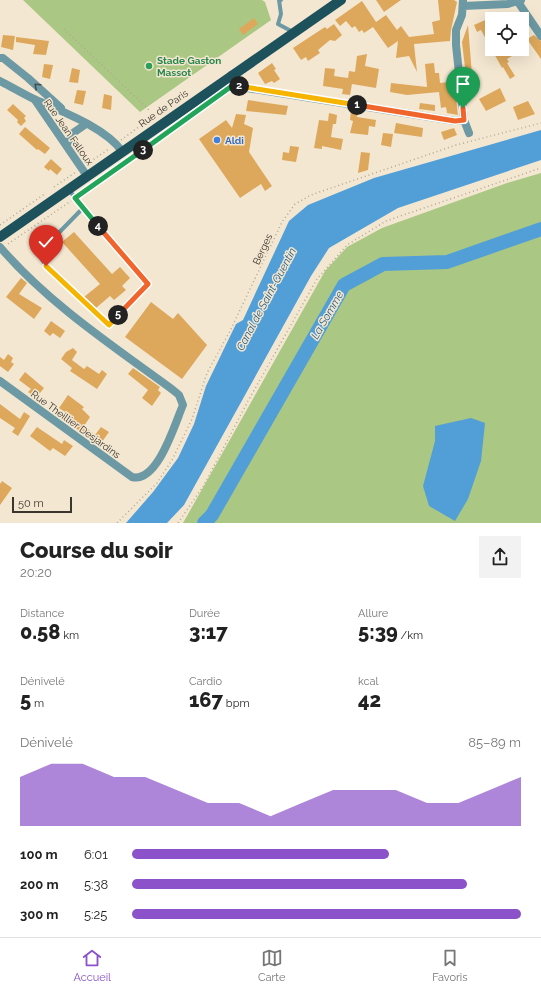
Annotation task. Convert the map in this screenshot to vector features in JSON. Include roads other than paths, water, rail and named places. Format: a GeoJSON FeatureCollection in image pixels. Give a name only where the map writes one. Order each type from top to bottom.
{"type":"FeatureCollection","features":[{"type":"Feature","properties":{"kind":"main road","name":"Rue de Paris"},"geometry":{"type":"LineString","coordinates":[[0,237],[341,0]]}},
{"type":"Feature","properties":{"kind":"street"},"geometry":{"type":"LineString","coordinates":[[469,133],[464,120],[456,45],[456,30],[462,15],[463,3],[486,6],[519,1],[541,36]]}},
{"type":"Feature","properties":{"kind":"street","name":"Rue Jean Falloux"},"geometry":{"type":"LineString","coordinates":[[0,58],[3,58],[28,78],[66,112]]}},
{"type":"Feature","properties":{"kind":"street"},"geometry":{"type":"LineString","coordinates":[[231,75],[241,87],[455,121],[464,120]]}},
{"type":"Feature","properties":{"kind":"street","name":"Rue Jean Falloux"},"geometry":{"type":"LineString","coordinates":[[0,81],[35,99],[66,112],[115,141],[122,151]]}},
{"type":"Feature","properties":{"kind":"street","name":"Rue Jean Falloux"},"geometry":{"type":"LineString","coordinates":[[35,99],[88,176]]}},
{"type":"Feature","properties":{"kind":"street"},"geometry":{"type":"LineString","coordinates":[[67,144],[73,133],[86,124]]}},
{"type":"Feature","properties":{"kind":"street","name":"Rue Theillier Desjardins"},"geometry":{"type":"LineString","coordinates":[[0,382],[132,477],[142,477],[149,473],[155,465],[165,447],[182,405],[179,395],[98,335],[37,286],[1,248]]}},
{"type":"Feature","properties":{"kind":"lane"},"geometry":{"type":"LineString","coordinates":[[280,0],[281,14],[278,24],[294,33]]}},
{"type":"Feature","properties":{"kind":"lane"},"geometry":{"type":"LineString","coordinates":[[69,189],[83,208],[148,284],[109,325],[46,266],[40,258],[42,250],[83,208]]}},
{"type":"Feature","properties":{"kind":"water","name":"Canal de Saint-Quentin"},"geometry":{"type":"Polygon","coordinates":[[[541,130],[541,160],[398,208],[329,248],[311,276],[184,505],[167,523],[126,523],[153,492],[178,458],[194,424],[206,386],[236,324],[243,320],[289,221],[308,205],[374,178],[541,130]]]}},
{"type":"Feature","properties":{"kind":"water"},"geometry":{"type":"Polygon","coordinates":[[[471,418],[485,423],[481,461],[468,499],[455,521],[429,506],[423,486],[435,441],[435,426],[471,418]]]}},
{"type":"Feature","properties":{"kind":"waterway","name":"La Somme"},"geometry":{"type":"LineString","coordinates":[[204,523],[212,515],[344,285],[383,264],[447,262],[541,229]]}},
{"type":"Feature","properties":{"kind":"place","name":"Stade Gaston Massot"},"geometry":{"type":"Point","coordinates":[149,66]}},
{"type":"Feature","properties":{"kind":"place","name":"Aldi"},"geometry":{"type":"Point","coordinates":[217,140]}}]}
